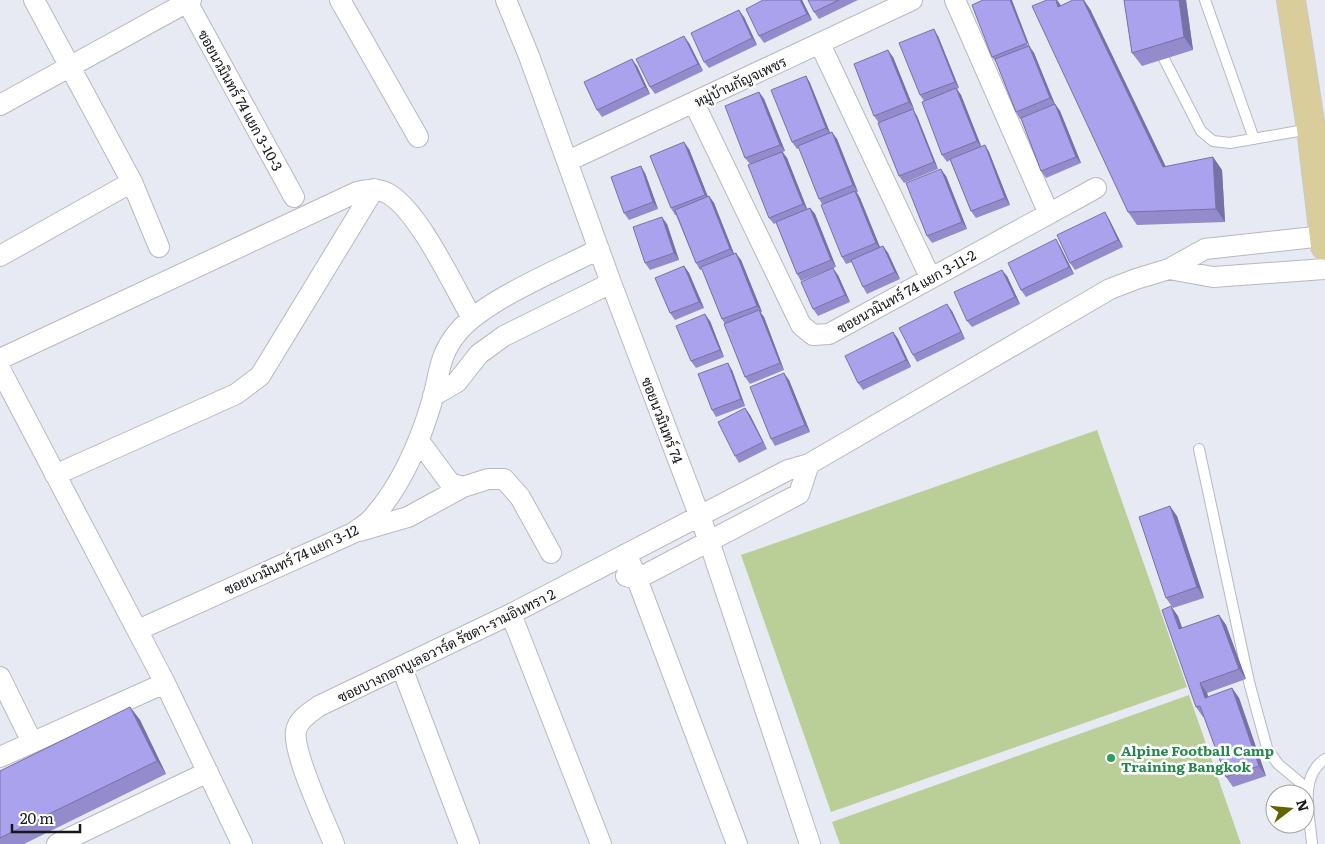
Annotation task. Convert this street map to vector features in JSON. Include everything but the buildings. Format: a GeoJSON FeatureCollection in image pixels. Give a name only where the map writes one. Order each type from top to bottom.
{"type":"FeatureCollection","features":[{"type":"Feature","properties":{"kind":"main road"},"geometry":{"type":"LineString","coordinates":[[1291,0],[1311,128],[1324,241]]}},
{"type":"Feature","properties":{"kind":"street"},"geometry":{"type":"LineString","coordinates":[[34,0],[132,182],[159,246]]}},
{"type":"Feature","properties":{"kind":"street"},"geometry":{"type":"LineString","coordinates":[[340,0],[418,137]]}},
{"type":"Feature","properties":{"kind":"street","name":"ซอยนวมินทร์ 74"},"geometry":{"type":"LineString","coordinates":[[506,0],[568,161],[611,283],[700,515],[810,844]]}},
{"type":"Feature","properties":{"kind":"street","name":"หมู่บ้านกัญจเพชร"},"geometry":{"type":"LineString","coordinates":[[568,161],[912,0]]}},
{"type":"Feature","properties":{"kind":"street"},"geometry":{"type":"LineString","coordinates":[[955,0],[1050,214]]}},
{"type":"Feature","properties":{"kind":"street"},"geometry":{"type":"LineString","coordinates":[[0,105],[188,1]]}},
{"type":"Feature","properties":{"kind":"street","name":"ซอยนวมินทร์ 74 แยก 3-10-3"},"geometry":{"type":"LineString","coordinates":[[188,1],[294,198]]}},
{"type":"Feature","properties":{"kind":"street"},"geometry":{"type":"LineString","coordinates":[[820,44],[930,277]]}},
{"type":"Feature","properties":{"kind":"street","name":"ซอยนวมินทร์ 74 แยก 3-11-2"},"geometry":{"type":"LineString","coordinates":[[694,103],[801,325],[813,335],[829,334],[930,277],[1096,188]]}},
{"type":"Feature","properties":{"kind":"street"},"geometry":{"type":"LineString","coordinates":[[0,256],[132,182]]}},
{"type":"Feature","properties":{"kind":"street"},"geometry":{"type":"LineString","coordinates":[[0,359],[357,192],[374,189],[388,194],[402,205],[415,220],[472,318]]}},
{"type":"Feature","properties":{"kind":"street"},"geometry":{"type":"LineString","coordinates":[[55,475],[236,394],[260,376],[374,189]]}},
{"type":"Feature","properties":{"kind":"street"},"geometry":{"type":"LineString","coordinates":[[1169,270],[1204,249],[1324,241]]}},
{"type":"Feature","properties":{"kind":"street","name":"ซอยนวมินทร์ 74 แยก 3-12"},"geometry":{"type":"LineString","coordinates":[[138,630],[353,533],[374,518],[391,492],[419,441],[433,396],[440,361],[458,332],[472,318],[506,297],[599,249]]}},
{"type":"Feature","properties":{"kind":"street"},"geometry":{"type":"LineString","coordinates":[[1169,270],[1213,277],[1325,268]]}},
{"type":"Feature","properties":{"kind":"street","name":"ซอยบางกอกบูเลอวาร์ด รัชดา-รามอินทรา 2"},"geometry":{"type":"LineString","coordinates":[[334,844],[298,753],[296,730],[304,718],[320,706],[512,614],[788,470],[810,464],[1110,289],[1136,279],[1169,270]]}},
{"type":"Feature","properties":{"kind":"street"},"geometry":{"type":"LineString","coordinates":[[433,396],[457,382],[479,354],[504,336],[611,283]]}},
{"type":"Feature","properties":{"kind":"street"},"geometry":{"type":"LineString","coordinates":[[0,369],[138,630],[242,844]]}},
{"type":"Feature","properties":{"kind":"street"},"geometry":{"type":"LineString","coordinates":[[419,441],[450,483],[462,487]]}},
{"type":"Feature","properties":{"kind":"street"},"geometry":{"type":"LineString","coordinates":[[603,568],[637,579],[799,494],[810,464]]}},
{"type":"Feature","properties":{"kind":"street"},"geometry":{"type":"LineString","coordinates":[[353,533],[408,517],[462,487],[488,479],[504,479],[520,497],[551,553]]}},
{"type":"Feature","properties":{"kind":"street"},"geometry":{"type":"LineString","coordinates":[[626,554],[737,844]]}},
{"type":"Feature","properties":{"kind":"street"},"geometry":{"type":"LineString","coordinates":[[512,614],[601,844]]}},
{"type":"Feature","properties":{"kind":"street"},"geometry":{"type":"LineString","coordinates":[[402,668],[469,844]]}},
{"type":"Feature","properties":{"kind":"street"},"geometry":{"type":"LineString","coordinates":[[0,677],[32,742]]}},
{"type":"Feature","properties":{"kind":"street"},"geometry":{"type":"LineString","coordinates":[[0,757],[165,684]]}},
{"type":"Feature","properties":{"kind":"street"},"geometry":{"type":"LineString","coordinates":[[57,844],[208,772]]}},
{"type":"Feature","properties":{"kind":"lane"},"geometry":{"type":"LineString","coordinates":[[1204,0],[1254,139]]}},
{"type":"Feature","properties":{"kind":"lane"},"geometry":{"type":"LineString","coordinates":[[1152,35],[1200,131],[1213,141],[1230,143],[1311,128]]}},
{"type":"Feature","properties":{"kind":"lane"},"geometry":{"type":"LineString","coordinates":[[1199,449],[1249,682],[1267,748],[1278,764],[1302,784]]}},
{"type":"Feature","properties":{"kind":"lane"},"geometry":{"type":"LineString","coordinates":[[1309,784],[1310,776],[1325,759]]}},
{"type":"Feature","properties":{"kind":"green space"},"geometry":{"type":"Polygon","coordinates":[[[1097,430],[1187,687],[831,812],[741,555],[1097,430]]]}},
{"type":"Feature","properties":{"kind":"green space","name":"Alpine Football Camp Training Bangkok"},"geometry":{"type":"Polygon","coordinates":[[[1189,695],[1241,844],[840,844],[832,822],[1189,695]]]}},
{"type":"Feature","properties":{"kind":"place","name":"Alpine Football Camp Training Bangkok"},"geometry":{"type":"Point","coordinates":[1111,758]}}]}
